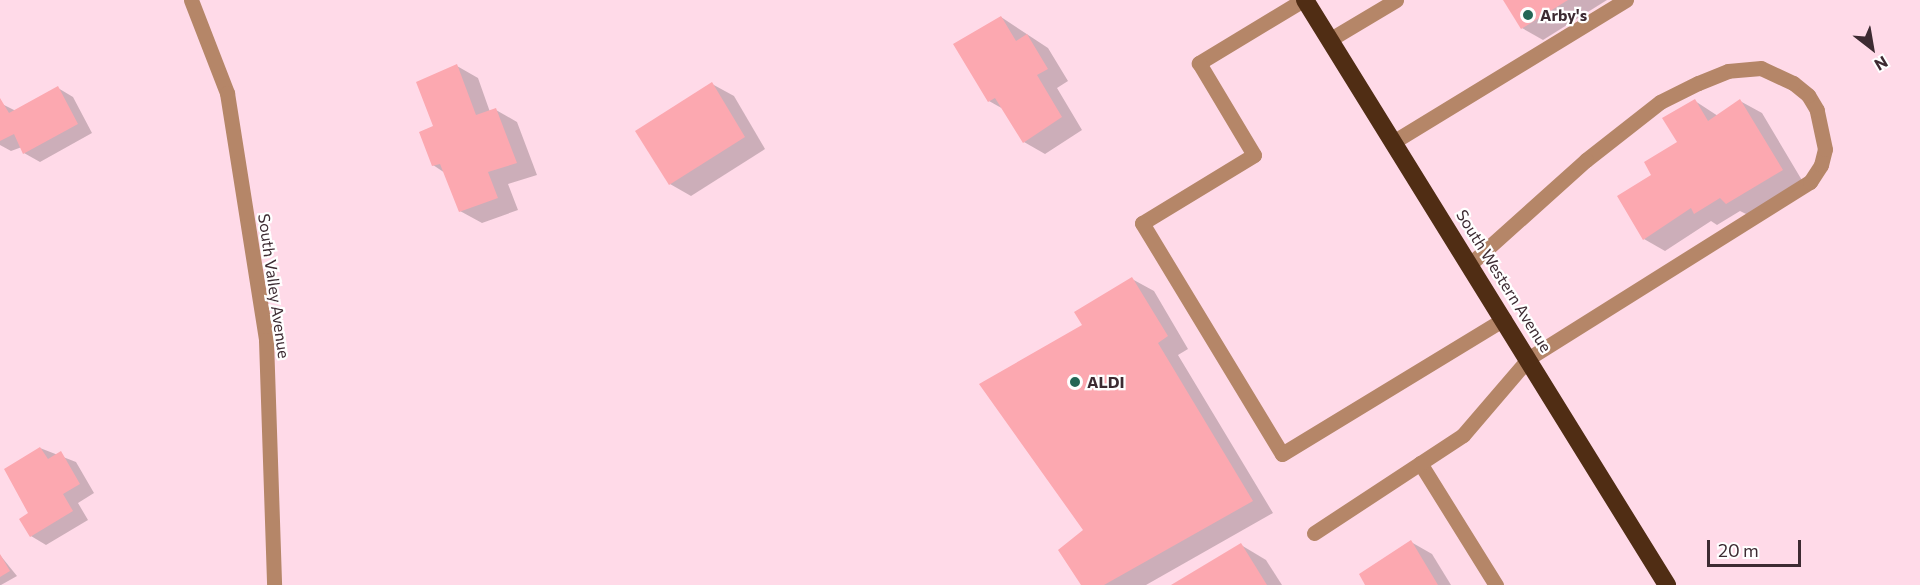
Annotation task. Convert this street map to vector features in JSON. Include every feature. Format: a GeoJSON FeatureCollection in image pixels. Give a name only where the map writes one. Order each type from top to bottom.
{"type":"FeatureCollection","features":[{"type":"Feature","properties":{"kind":"highway","name":"South Western Avenue"},"geometry":{"type":"LineString","coordinates":[[1304,0],[1529,358],[1667,585]]}},
{"type":"Feature","properties":{"kind":"street","name":"South Valley Avenue"},"geometry":{"type":"LineString","coordinates":[[191,0],[227,93],[266,340],[274,585]]}},
{"type":"Feature","properties":{"kind":"street"},"geometry":{"type":"LineString","coordinates":[[1304,0],[1199,63],[1254,155],[1142,223],[1282,454],[1504,319]]}},
{"type":"Feature","properties":{"kind":"street"},"geometry":{"type":"LineString","coordinates":[[1329,40],[1396,0]]}},
{"type":"Feature","properties":{"kind":"street"},"geometry":{"type":"LineString","coordinates":[[1393,141],[1626,0]]}},
{"type":"Feature","properties":{"kind":"street"},"geometry":{"type":"LineString","coordinates":[[1314,533],[1463,435],[1529,358],[1810,182],[1821,165],[1825,149],[1824,130],[1808,95],[1776,72],[1761,68],[1728,71],[1698,82],[1660,102],[1586,160],[1470,264]]}},
{"type":"Feature","properties":{"kind":"street"},"geometry":{"type":"LineString","coordinates":[[1420,463],[1496,585]]}},
{"type":"Feature","properties":{"kind":"building","name":"Arby's"},"geometry":{"type":"Polygon","coordinates":[[[1503,0],[1568,0],[1521,29],[1503,0]]]}},
{"type":"Feature","properties":{"kind":"building"},"geometry":{"type":"Polygon","coordinates":[[[1001,16],[1016,41],[1027,34],[1048,69],[1037,75],[1062,117],[1023,143],[995,98],[988,102],[953,44],[1001,16]]]}},
{"type":"Feature","properties":{"kind":"building"},"geometry":{"type":"Polygon","coordinates":[[[457,64],[476,115],[496,108],[517,163],[488,172],[498,198],[459,212],[440,164],[432,166],[419,132],[433,126],[416,82],[457,64]]]}},
{"type":"Feature","properties":{"kind":"building"},"geometry":{"type":"Polygon","coordinates":[[[712,82],[745,137],[669,185],[635,131],[712,82]]]}},
{"type":"Feature","properties":{"kind":"building"},"geometry":{"type":"Polygon","coordinates":[[[58,86],[78,124],[23,154],[14,134],[0,141],[0,98],[9,113],[58,86]]]}},
{"type":"Feature","properties":{"kind":"building"},"geometry":{"type":"Polygon","coordinates":[[[1695,99],[1708,121],[1740,99],[1783,170],[1726,204],[1720,198],[1694,214],[1691,208],[1643,240],[1617,196],[1651,175],[1644,162],[1677,142],[1662,118],[1695,99]]]}},
{"type":"Feature","properties":{"kind":"building"},"geometry":{"type":"Polygon","coordinates":[[[1132,277],[1168,336],[1158,343],[1253,501],[1104,585],[1081,585],[1058,550],[1083,530],[979,384],[1082,325],[1074,312],[1132,277]]]}},
{"type":"Feature","properties":{"kind":"building"},"geometry":{"type":"Polygon","coordinates":[[[40,447],[48,459],[61,451],[80,484],[63,494],[73,511],[30,537],[19,519],[28,513],[4,469],[40,447]]]}},
{"type":"Feature","properties":{"kind":"building"},"geometry":{"type":"Polygon","coordinates":[[[1411,540],[1438,585],[1365,585],[1359,574],[1411,540]]]}},
{"type":"Feature","properties":{"kind":"building"},"geometry":{"type":"Polygon","coordinates":[[[1241,543],[1267,585],[1171,585],[1241,543]]]}},
{"type":"Feature","properties":{"kind":"building"},"geometry":{"type":"Polygon","coordinates":[[[0,554],[10,571],[0,577],[0,554]]]}},
{"type":"Feature","properties":{"kind":"place","name":"Arby's"},"geometry":{"type":"Point","coordinates":[1528,15]}},
{"type":"Feature","properties":{"kind":"place","name":"ALDI"},"geometry":{"type":"Point","coordinates":[1075,382]}}]}
